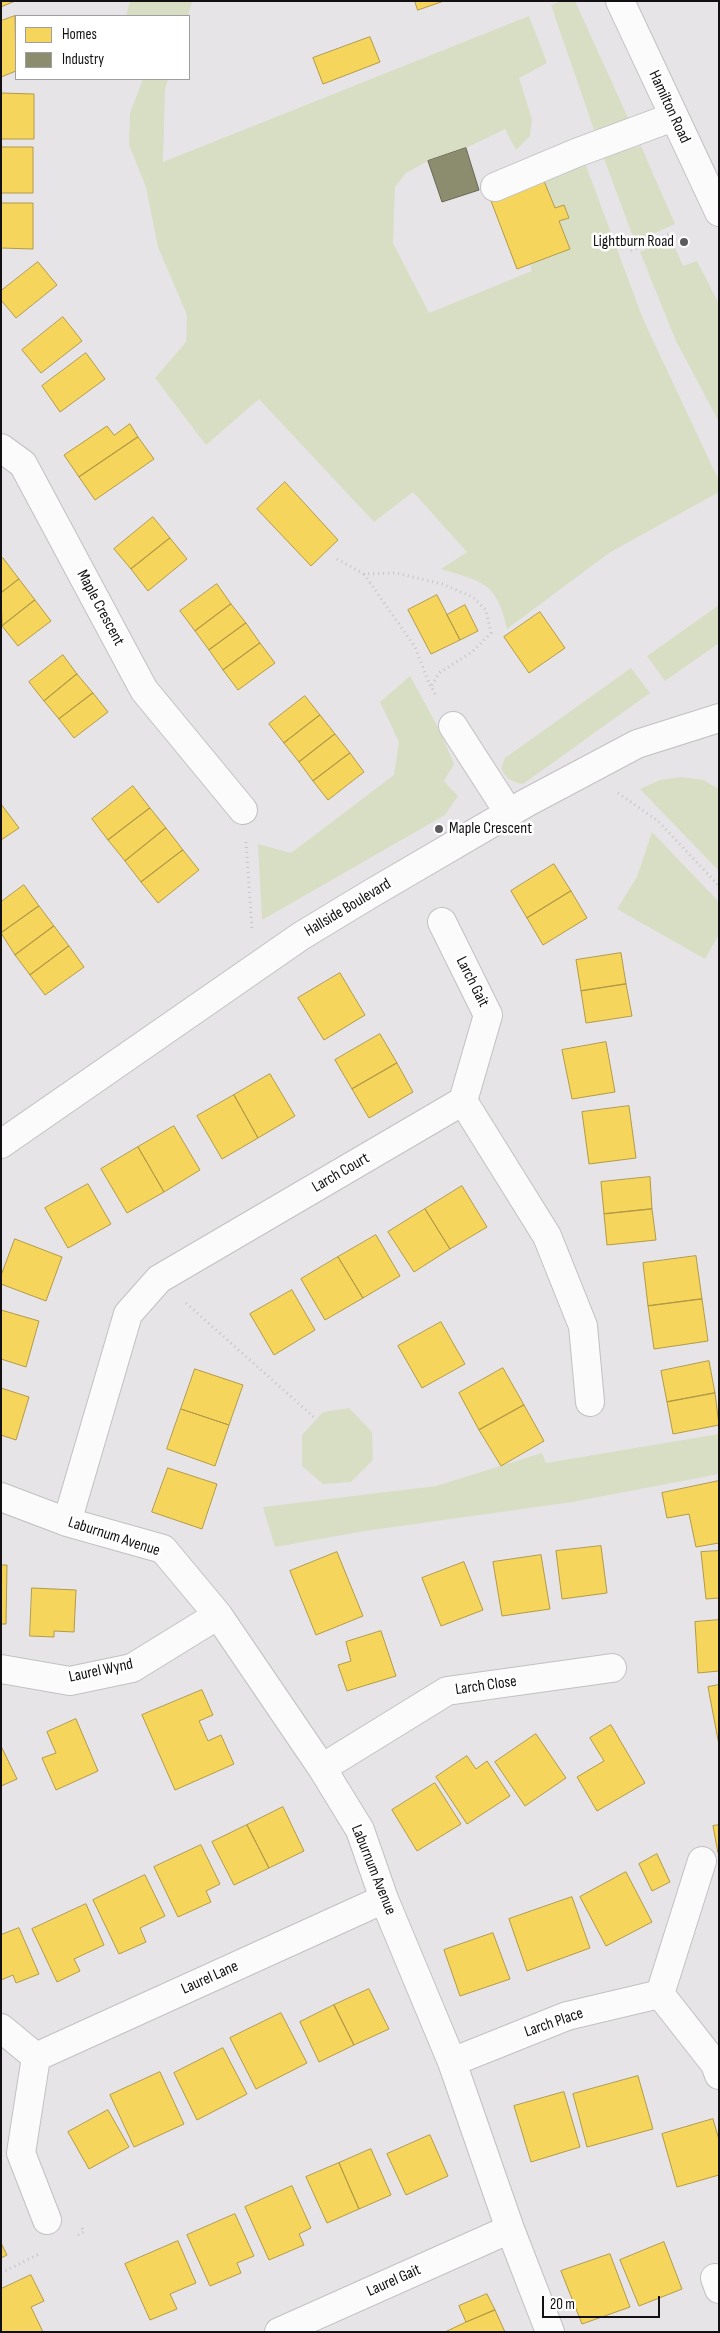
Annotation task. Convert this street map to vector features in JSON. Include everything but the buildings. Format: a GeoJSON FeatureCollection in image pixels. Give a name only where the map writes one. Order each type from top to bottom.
{"type":"FeatureCollection","features":[{"type":"Feature","properties":{"kind":"street","name":"Hamilton Road"},"geometry":{"type":"LineString","coordinates":[[620,1],[719,212]]}},
{"type":"Feature","properties":{"kind":"street"},"geometry":{"type":"LineString","coordinates":[[495,187],[576,153],[673,117]]}},
{"type":"Feature","properties":{"kind":"street","name":"Maple Crescent"},"geometry":{"type":"LineString","coordinates":[[1,448],[23,464],[144,690],[243,810]]}},
{"type":"Feature","properties":{"kind":"street","name":"Hallside Boulevard"},"geometry":{"type":"LineString","coordinates":[[1,1144],[301,936],[509,813],[637,744],[719,718]]}},
{"type":"Feature","properties":{"kind":"street"},"geometry":{"type":"LineString","coordinates":[[453,726],[509,813]]}},
{"type":"Feature","properties":{"kind":"street","name":"Larch Gait"},"geometry":{"type":"LineString","coordinates":[[442,922],[488,1015],[463,1101]]}},
{"type":"Feature","properties":{"kind":"street"},"geometry":{"type":"LineString","coordinates":[[463,1101],[547,1236],[583,1326],[590,1402]]}},
{"type":"Feature","properties":{"kind":"street","name":"Larch Court"},"geometry":{"type":"LineString","coordinates":[[67,1522],[128,1314],[159,1279],[463,1101]]}},
{"type":"Feature","properties":{"kind":"street","name":"Laburnum Avenue"},"geometry":{"type":"LineString","coordinates":[[1,1497],[67,1522],[163,1549],[218,1615],[322,1768],[360,1830],[384,1899],[452,2062],[510,2229],[550,2332]]}},
{"type":"Feature","properties":{"kind":"street","name":"Laurel Wynd"},"geometry":{"type":"LineString","coordinates":[[1,1669],[70,1681],[132,1668],[218,1615]]}},
{"type":"Feature","properties":{"kind":"street","name":"Larch Close"},"geometry":{"type":"LineString","coordinates":[[322,1768],[447,1691],[612,1668]]}},
{"type":"Feature","properties":{"kind":"street"},"geometry":{"type":"LineString","coordinates":[[702,1862],[660,1994],[714,2064],[719,2075]]}},
{"type":"Feature","properties":{"kind":"street","name":"Laurel Lane"},"geometry":{"type":"LineString","coordinates":[[36,2057],[384,1899]]}},
{"type":"Feature","properties":{"kind":"street","name":"Larch Place"},"geometry":{"type":"LineString","coordinates":[[452,2062],[567,2016],[660,1994]]}},
{"type":"Feature","properties":{"kind":"street"},"geometry":{"type":"LineString","coordinates":[[1,2028],[36,2057],[21,2154],[47,2220]]}},
{"type":"Feature","properties":{"kind":"street","name":"Laurel Gait"},"geometry":{"type":"LineString","coordinates":[[279,2332],[510,2229]]}},
{"type":"Feature","properties":{"kind":"path"},"geometry":{"type":"LineString","coordinates":[[631,250],[671,232]]}},
{"type":"Feature","properties":{"kind":"path"},"geometry":{"type":"LineString","coordinates":[[336,559],[364,574],[415,647],[431,686],[453,726]]}},
{"type":"Feature","properties":{"kind":"path"},"geometry":{"type":"LineString","coordinates":[[364,574],[396,573],[442,584],[473,596],[486,610],[491,633],[472,652],[439,673],[431,686]]}},
{"type":"Feature","properties":{"kind":"path"},"geometry":{"type":"LineString","coordinates":[[617,792],[658,821],[719,886]]}},
{"type":"Feature","properties":{"kind":"path"},"geometry":{"type":"LineString","coordinates":[[243,810],[252,931]]}},
{"type":"Feature","properties":{"kind":"path"},"geometry":{"type":"LineString","coordinates":[[159,1279],[316,1419]]}},
{"type":"Feature","properties":{"kind":"green space"},"geometry":{"type":"Polygon","coordinates":[[[130,1],[192,1],[188,15],[126,15],[130,1]]]}},
{"type":"Feature","properties":{"kind":"green space"},"geometry":{"type":"Polygon","coordinates":[[[562,1],[575,1],[629,120],[594,130],[551,5],[562,1]]]}},
{"type":"Feature","properties":{"kind":"green space"},"geometry":{"type":"Polygon","coordinates":[[[529,16],[547,63],[519,78],[532,119],[530,136],[516,150],[505,129],[466,148],[428,161],[406,173],[395,187],[393,243],[429,313],[532,271],[530,265],[570,249],[559,221],[568,218],[564,205],[555,208],[544,181],[585,163],[643,319],[719,481],[719,492],[609,553],[507,629],[498,602],[486,586],[468,577],[441,569],[467,552],[413,492],[374,522],[259,399],[206,445],[155,378],[186,342],[187,315],[158,247],[146,187],[129,145],[130,113],[143,80],[168,80],[165,90],[163,162],[529,16]]]}},
{"type":"Feature","properties":{"kind":"green space"},"geometry":{"type":"Polygon","coordinates":[[[641,146],[675,224],[635,242],[603,156],[641,146]]]}},
{"type":"Feature","properties":{"kind":"green space"},"geometry":{"type":"Polygon","coordinates":[[[671,238],[683,266],[697,261],[719,304],[719,422],[676,341],[640,252],[671,238]]]}},
{"type":"Feature","properties":{"kind":"green space"},"geometry":{"type":"Polygon","coordinates":[[[719,605],[719,643],[665,681],[647,656],[719,605]]]}},
{"type":"Feature","properties":{"kind":"green space"},"geometry":{"type":"Polygon","coordinates":[[[631,668],[650,693],[523,784],[513,781],[505,775],[501,768],[505,758],[631,668]]]}},
{"type":"Feature","properties":{"kind":"green space"},"geometry":{"type":"Polygon","coordinates":[[[410,676],[439,729],[454,764],[444,781],[458,796],[445,815],[262,920],[258,844],[291,853],[394,775],[399,742],[380,702],[410,676]]]}},
{"type":"Feature","properties":{"kind":"green space"},"geometry":{"type":"Polygon","coordinates":[[[681,777],[703,780],[719,789],[719,871],[640,789],[660,780],[681,777]]]}},
{"type":"Feature","properties":{"kind":"green space"},"geometry":{"type":"Polygon","coordinates":[[[652,832],[719,902],[719,934],[705,959],[617,909],[637,877],[652,832]]]}},
{"type":"Feature","properties":{"kind":"green space"},"geometry":{"type":"Polygon","coordinates":[[[349,1408],[372,1432],[373,1460],[351,1482],[323,1484],[302,1466],[302,1435],[323,1412],[349,1408]]]}},
{"type":"Feature","properties":{"kind":"green space"},"geometry":{"type":"Polygon","coordinates":[[[719,1434],[719,1474],[572,1502],[365,1531],[275,1547],[263,1507],[436,1486],[542,1453],[546,1463],[719,1434]]]}},
{"type":"Feature","properties":{"kind":"place","name":"Lightburn Road"},"geometry":{"type":"Point","coordinates":[684,242]}},
{"type":"Feature","properties":{"kind":"place","name":"Maple Crescent"},"geometry":{"type":"Point","coordinates":[439,829]}}]}
